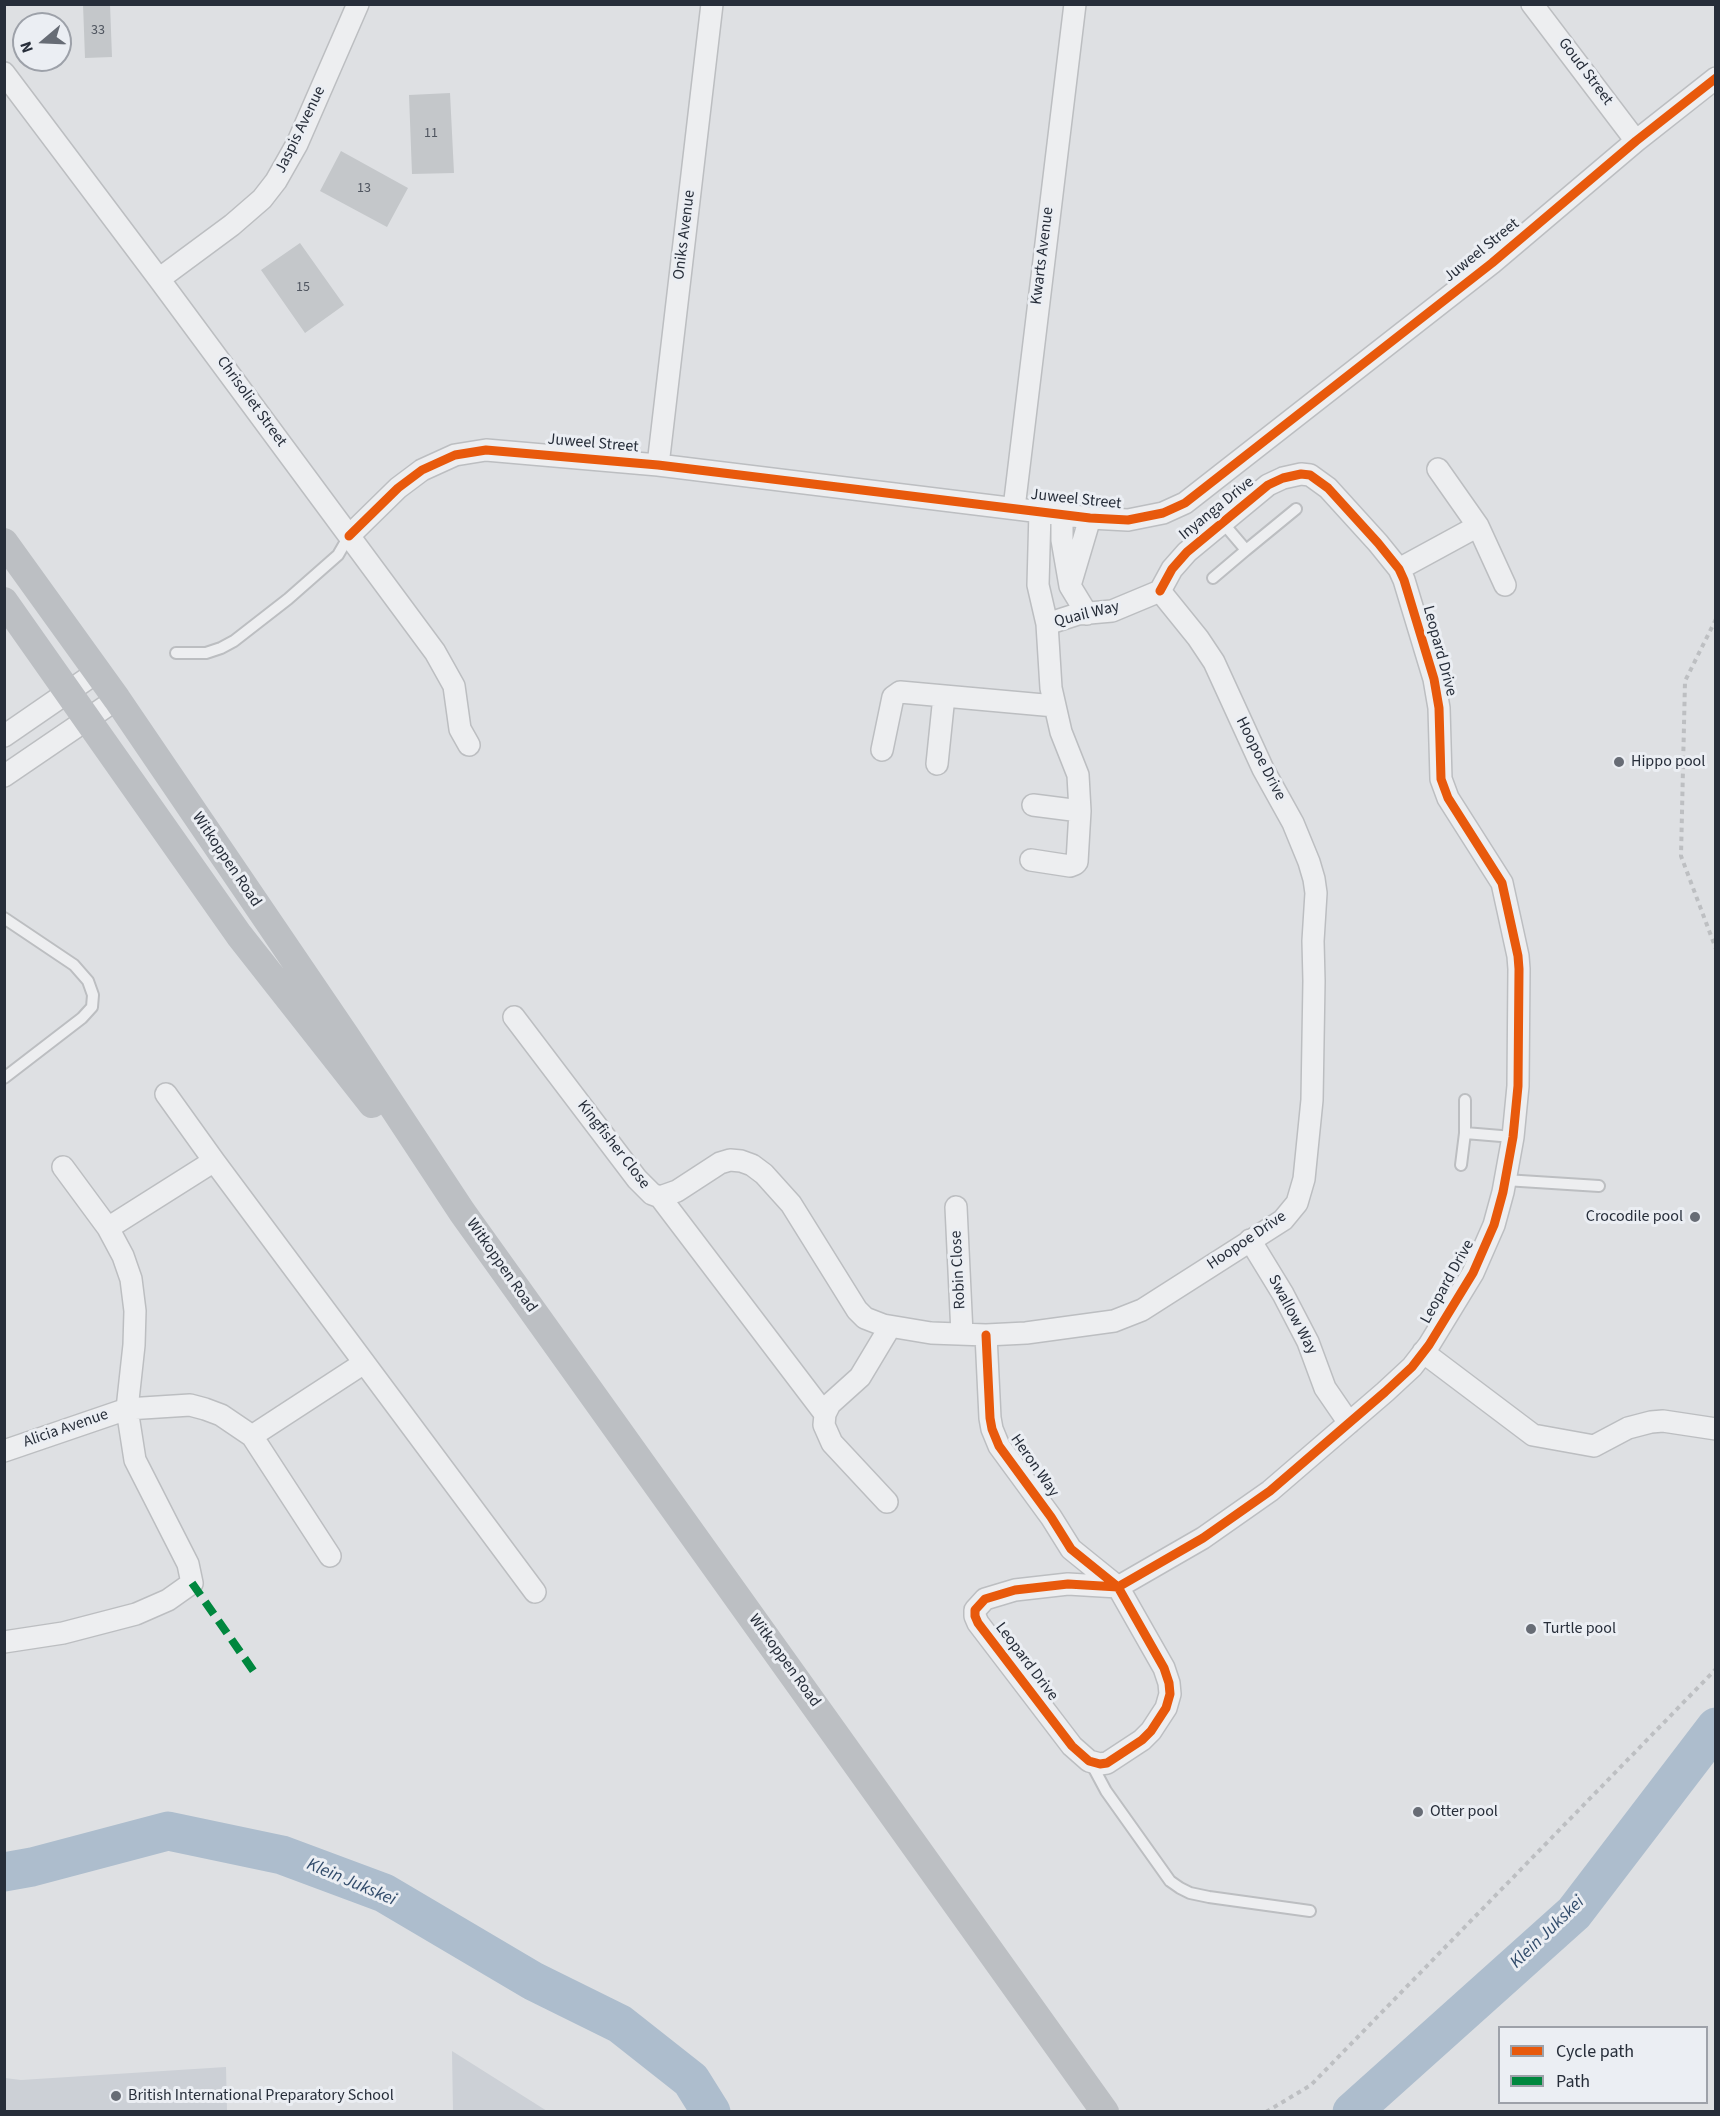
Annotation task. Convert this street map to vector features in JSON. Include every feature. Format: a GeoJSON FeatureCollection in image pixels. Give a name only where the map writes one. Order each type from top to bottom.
{"type":"FeatureCollection","features":[{"type":"Feature","properties":{"kind":"main road","name":"Witkoppen Road"},"geometry":{"type":"LineString","coordinates":[[4,542],[117,699],[346,1036],[462,1212],[1105,2112]]}},
{"type":"Feature","properties":{"kind":"main road","name":"Witkoppen Road"},"geometry":{"type":"LineString","coordinates":[[4,601],[258,960],[355,1083],[462,1212]]}},
{"type":"Feature","properties":{"kind":"street","name":"Jaspis Avenue"},"geometry":{"type":"LineString","coordinates":[[159,279],[232,225],[262,199],[276,181],[297,144],[358,4]]}},
{"type":"Feature","properties":{"kind":"street","name":"Oniks Avenue"},"geometry":{"type":"LineString","coordinates":[[658,465],[712,4]]}},
{"type":"Feature","properties":{"kind":"street","name":"Kwarts Avenue"},"geometry":{"type":"LineString","coordinates":[[1014,508],[1075,4]]}},
{"type":"Feature","properties":{"kind":"street","name":"Goud Street"},"geometry":{"type":"LineString","coordinates":[[1532,4],[1636,141]]}},
{"type":"Feature","properties":{"kind":"street","name":"Chrisoliet Street"},"geometry":{"type":"LineString","coordinates":[[4,73],[444,665],[454,686],[460,729],[469,745]]}},
{"type":"Feature","properties":{"kind":"street","name":"Juweel Street"},"geometry":{"type":"LineString","coordinates":[[350,536],[398,488],[422,470],[455,455],[486,450],[658,465],[1090,518],[1139,519],[1163,513],[1185,503],[1492,263],[1636,141],[1716,78]]}},
{"type":"Feature","properties":{"kind":"street"},"geometry":{"type":"LineString","coordinates":[[1438,469],[1478,526],[1505,585]]}},
{"type":"Feature","properties":{"kind":"street","name":"Inyanga Drive"},"geometry":{"type":"LineString","coordinates":[[1160,591],[1172,569],[1187,552],[1277,480],[1289,476],[1310,475]]}},
{"type":"Feature","properties":{"kind":"street","name":"Leopard Drive"},"geometry":{"type":"LineString","coordinates":[[1089,1761],[1072,1746],[978,1623],[975,1610],[985,1599],[1015,1590],[1068,1584],[1118,1587],[1203,1538],[1251,1505],[1349,1423],[1412,1367],[1458,1301],[1473,1274],[1494,1225],[1513,1137],[1518,1086],[1519,969],[1502,883],[1448,798],[1441,779],[1439,708],[1434,679],[1399,569],[1328,488],[1310,475]]}},
{"type":"Feature","properties":{"kind":"street"},"geometry":{"type":"LineString","coordinates":[[1031,860],[1070,866],[1077,862],[1080,811],[1078,775],[1061,732],[1051,688],[1047,624],[1038,585],[1040,511]]}},
{"type":"Feature","properties":{"kind":"street"},"geometry":{"type":"LineString","coordinates":[[1062,514],[1062,540],[1070,586],[1087,614]]}},
{"type":"Feature","properties":{"kind":"street"},"geometry":{"type":"LineString","coordinates":[[1070,586],[1090,518]]}},
{"type":"Feature","properties":{"kind":"street"},"geometry":{"type":"LineString","coordinates":[[1399,569],[1478,526]]}},
{"type":"Feature","properties":{"kind":"street","name":"Quail Way"},"geometry":{"type":"LineString","coordinates":[[1047,624],[1067,616],[1112,610],[1160,591]]}},
{"type":"Feature","properties":{"kind":"street","name":"Hoopoe Drive"},"geometry":{"type":"LineString","coordinates":[[741,1161],[752,1165],[764,1174],[791,1204],[856,1310],[873,1322],[932,1333],[986,1335],[1026,1333],[1103,1323],[1126,1317],[1142,1310],[1283,1220],[1294,1209],[1304,1179],[1312,1100],[1316,893],[1314,879],[1293,823],[1263,769],[1214,662],[1160,591]]}},
{"type":"Feature","properties":{"kind":"street"},"geometry":{"type":"LineString","coordinates":[[4,736],[97,672]]}},
{"type":"Feature","properties":{"kind":"street"},"geometry":{"type":"LineString","coordinates":[[882,750],[893,697],[900,692],[1055,706]]}},
{"type":"Feature","properties":{"kind":"street"},"geometry":{"type":"LineString","coordinates":[[937,764],[944,696]]}},
{"type":"Feature","properties":{"kind":"street"},"geometry":{"type":"LineString","coordinates":[[4,776],[117,699]]}},
{"type":"Feature","properties":{"kind":"street"},"geometry":{"type":"LineString","coordinates":[[1033,805],[1080,811]]}},
{"type":"Feature","properties":{"kind":"street","name":"Kingfisher Close"},"geometry":{"type":"LineString","coordinates":[[514,1017],[637,1179],[652,1194],[660,1197],[677,1191],[720,1163],[730,1160],[741,1161]]}},
{"type":"Feature","properties":{"kind":"street"},"geometry":{"type":"LineString","coordinates":[[166,1094],[535,1592]]}},
{"type":"Feature","properties":{"kind":"street"},"geometry":{"type":"LineString","coordinates":[[108,1228],[214,1161]]}},
{"type":"Feature","properties":{"kind":"street"},"geometry":{"type":"LineString","coordinates":[[4,1642],[63,1633],[136,1614],[168,1600],[192,1583],[188,1564],[135,1460],[127,1409],[134,1345],[134,1294],[123,1256],[108,1228],[63,1167]]}},
{"type":"Feature","properties":{"kind":"street"},"geometry":{"type":"LineString","coordinates":[[660,1197],[825,1414]]}},
{"type":"Feature","properties":{"kind":"street","name":"Robin Close"},"geometry":{"type":"LineString","coordinates":[[956,1207],[962,1334]]}},
{"type":"Feature","properties":{"kind":"street","name":"Swallow Way"},"geometry":{"type":"LineString","coordinates":[[1250,1240],[1283,1294],[1308,1342],[1325,1388],[1349,1423]]}},
{"type":"Feature","properties":{"kind":"street"},"geometry":{"type":"LineString","coordinates":[[887,1503],[832,1443],[824,1425],[825,1414],[830,1404],[860,1377],[890,1327]]}},
{"type":"Feature","properties":{"kind":"street","name":"Heron Way"},"geometry":{"type":"LineString","coordinates":[[986,1335],[990,1418],[999,1446],[1051,1517],[1071,1549],[1118,1587]]}},
{"type":"Feature","properties":{"kind":"street"},"geometry":{"type":"LineString","coordinates":[[1423,1352],[1533,1434],[1594,1446],[1628,1428],[1651,1422],[1663,1421],[1716,1429]]}},
{"type":"Feature","properties":{"kind":"street"},"geometry":{"type":"LineString","coordinates":[[330,1556],[252,1436],[364,1363]]}},
{"type":"Feature","properties":{"kind":"street","name":"Alicia Avenue"},"geometry":{"type":"LineString","coordinates":[[4,1450],[127,1409],[190,1405],[221,1415],[252,1436]]}},
{"type":"Feature","properties":{"kind":"street"},"geometry":{"type":"LineString","coordinates":[[1089,1761],[1100,1764],[1107,1762],[1142,1740],[1160,1719],[1170,1694],[1164,1668],[1118,1587]]}},
{"type":"Feature","properties":{"kind":"lane"},"geometry":{"type":"LineString","coordinates":[[1213,578],[1296,509]]}},
{"type":"Feature","properties":{"kind":"lane"},"geometry":{"type":"LineString","coordinates":[[1223,522],[1246,550]]}},
{"type":"Feature","properties":{"kind":"lane"},"geometry":{"type":"LineString","coordinates":[[176,653],[206,653],[234,641],[288,599],[338,555],[350,536]]}},
{"type":"Feature","properties":{"kind":"lane"},"geometry":{"type":"LineString","coordinates":[[4,918],[74,965],[88,981],[93,995],[92,1008],[82,1018],[4,1078]]}},
{"type":"Feature","properties":{"kind":"lane"},"geometry":{"type":"LineString","coordinates":[[1461,1165],[1465,1133],[1465,1100]]}},
{"type":"Feature","properties":{"kind":"lane"},"geometry":{"type":"LineString","coordinates":[[1465,1133],[1513,1137]]}},
{"type":"Feature","properties":{"kind":"lane"},"geometry":{"type":"LineString","coordinates":[[1505,1180],[1599,1186]]}},
{"type":"Feature","properties":{"kind":"lane"},"geometry":{"type":"LineString","coordinates":[[1089,1761],[1106,1791],[1170,1881],[1180,1888],[1190,1893],[1209,1897],[1310,1911]]}},
{"type":"Feature","properties":{"kind":"path"},"geometry":{"type":"LineString","coordinates":[[1716,619],[1684,681],[1681,856],[1716,949]]}},
{"type":"Feature","properties":{"kind":"path"},"geometry":{"type":"LineString","coordinates":[[1266,2112],[1311,2085],[1716,1669]]}},
{"type":"Feature","properties":{"kind":"shaded area"},"geometry":{"type":"Polygon","coordinates":[[[452,2051],[547,2111],[453,2111],[452,2051]]]}},
{"type":"Feature","properties":{"kind":"shaded area","name":"British International Preparatory School"},"geometry":{"type":"Polygon","coordinates":[[[226,2067],[227,2111],[5,2111],[5,2078],[21,2080],[226,2067]]]}},
{"type":"Feature","properties":{"kind":"building"},"geometry":{"type":"Polygon","coordinates":[[[83,4],[110,4],[112,57],[85,58],[83,4]]]}},
{"type":"Feature","properties":{"kind":"building"},"geometry":{"type":"Polygon","coordinates":[[[450,93],[454,173],[412,174],[409,95],[450,93]]]}},
{"type":"Feature","properties":{"kind":"building"},"geometry":{"type":"Polygon","coordinates":[[[341,151],[408,188],[387,227],[320,191],[341,151]]]}},
{"type":"Feature","properties":{"kind":"building"},"geometry":{"type":"Polygon","coordinates":[[[300,243],[344,305],[305,333],[261,270],[300,243]]]}},
{"type":"Feature","properties":{"kind":"waterway","name":"Klein Jukskei"},"geometry":{"type":"LineString","coordinates":[[1352,2112],[1574,1913],[1716,1727]]}},
{"type":"Feature","properties":{"kind":"waterway","name":"Klein Jukskei"},"geometry":{"type":"LineString","coordinates":[[4,1872],[32,1867],[168,1831],[282,1855],[384,1893],[533,1981],[620,2024],[691,2080],[711,2112]]}},
{"type":"Feature","properties":{"kind":"marked path"},"geometry":{"type":"LineString","coordinates":[[192,1583],[257,1676]]}},
{"type":"Feature","properties":{"kind":"cycle path"},"geometry":{"type":"LineString","coordinates":[[349,536],[398,488],[422,470],[455,455],[486,450],[658,465],[1090,518],[1128,520],[1163,513],[1185,503],[1492,263],[1636,141],[1716,78]]}},
{"type":"Feature","properties":{"kind":"cycle path"},"geometry":{"type":"LineString","coordinates":[[986,1335],[990,1418],[999,1446],[1051,1517],[1071,1549],[1118,1587],[1164,1668],[1169,1683],[1170,1694],[1166,1708],[1151,1731],[1142,1740],[1107,1763],[1089,1761],[1072,1746],[978,1623],[975,1610],[985,1599],[1015,1590],[1068,1584],[1118,1587],[1203,1538],[1270,1491],[1412,1367],[1429,1345],[1473,1273],[1494,1225],[1503,1192],[1513,1137],[1518,1086],[1518,956],[1502,883],[1448,798],[1441,779],[1439,708],[1434,679],[1399,569],[1328,488],[1310,475],[1301,474],[1283,478],[1268,485],[1187,552],[1172,569],[1160,591]]}},
{"type":"Feature","properties":{"kind":"place","name":"Hippo pool"},"geometry":{"type":"Point","coordinates":[1619,762]}},
{"type":"Feature","properties":{"kind":"place","name":"Crocodile pool"},"geometry":{"type":"Point","coordinates":[1695,1217]}},
{"type":"Feature","properties":{"kind":"place","name":"Turtle pool"},"geometry":{"type":"Point","coordinates":[1531,1629]}},
{"type":"Feature","properties":{"kind":"place","name":"Otter pool"},"geometry":{"type":"Point","coordinates":[1418,1812]}},
{"type":"Feature","properties":{"kind":"place","name":"British International Preparatory School"},"geometry":{"type":"Point","coordinates":[116,2096]}}]}
